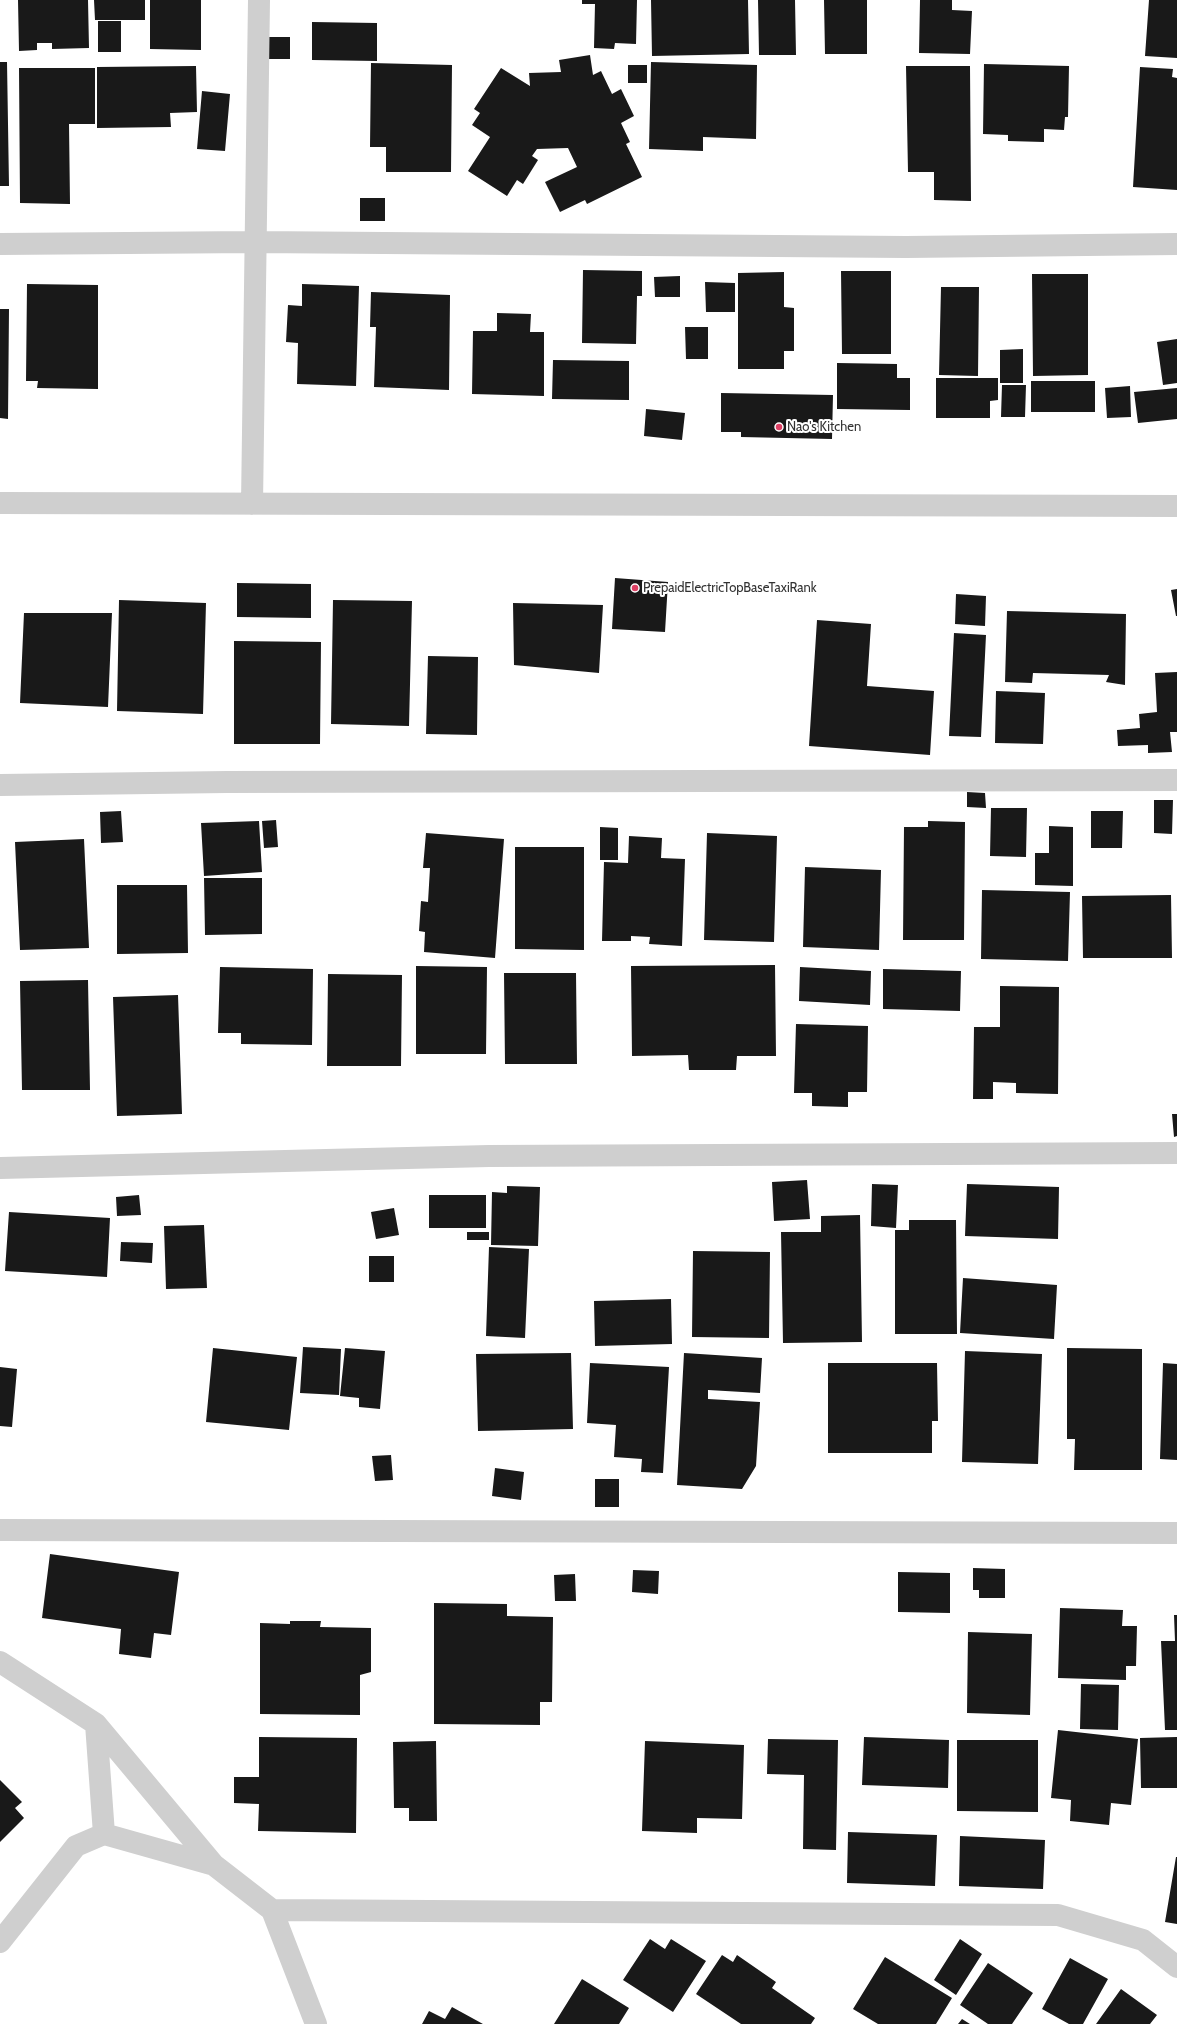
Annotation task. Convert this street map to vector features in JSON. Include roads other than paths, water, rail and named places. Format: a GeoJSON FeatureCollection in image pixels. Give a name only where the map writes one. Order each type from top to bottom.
{"type":"FeatureCollection","features":[{"type":"Feature","properties":{"kind":"street"},"geometry":{"type":"LineString","coordinates":[[252,504],[254,242],[259,0]]}},
{"type":"Feature","properties":{"kind":"street"},"geometry":{"type":"LineString","coordinates":[[0,244],[254,242],[906,247],[1177,244]]}},
{"type":"Feature","properties":{"kind":"street"},"geometry":{"type":"LineString","coordinates":[[0,503],[1177,506]]}},
{"type":"Feature","properties":{"kind":"street"},"geometry":{"type":"LineString","coordinates":[[0,785],[227,782],[1177,780]]}},
{"type":"Feature","properties":{"kind":"street"},"geometry":{"type":"LineString","coordinates":[[0,1168],[496,1156],[1177,1153]]}},
{"type":"Feature","properties":{"kind":"street"},"geometry":{"type":"LineString","coordinates":[[0,1530],[1177,1532]]}},
{"type":"Feature","properties":{"kind":"street"},"geometry":{"type":"LineString","coordinates":[[0,1662],[96,1724],[214,1865],[272,1910],[316,2024]]}},
{"type":"Feature","properties":{"kind":"street"},"geometry":{"type":"LineString","coordinates":[[96,1724],[104,1834]]}},
{"type":"Feature","properties":{"kind":"street"},"geometry":{"type":"LineString","coordinates":[[0,1942],[76,1846],[104,1834],[214,1865]]}},
{"type":"Feature","properties":{"kind":"street"},"geometry":{"type":"LineString","coordinates":[[272,1910],[1058,1915],[1143,1940],[1177,1967]]}},
{"type":"Feature","properties":{"kind":"place","name":"Nao's Kitchen"},"geometry":{"type":"Point","coordinates":[779,427]}},
{"type":"Feature","properties":{"kind":"place","name":"PrepaidElectricTopBaseTaxiRank"},"geometry":{"type":"Point","coordinates":[635,588]}}]}
